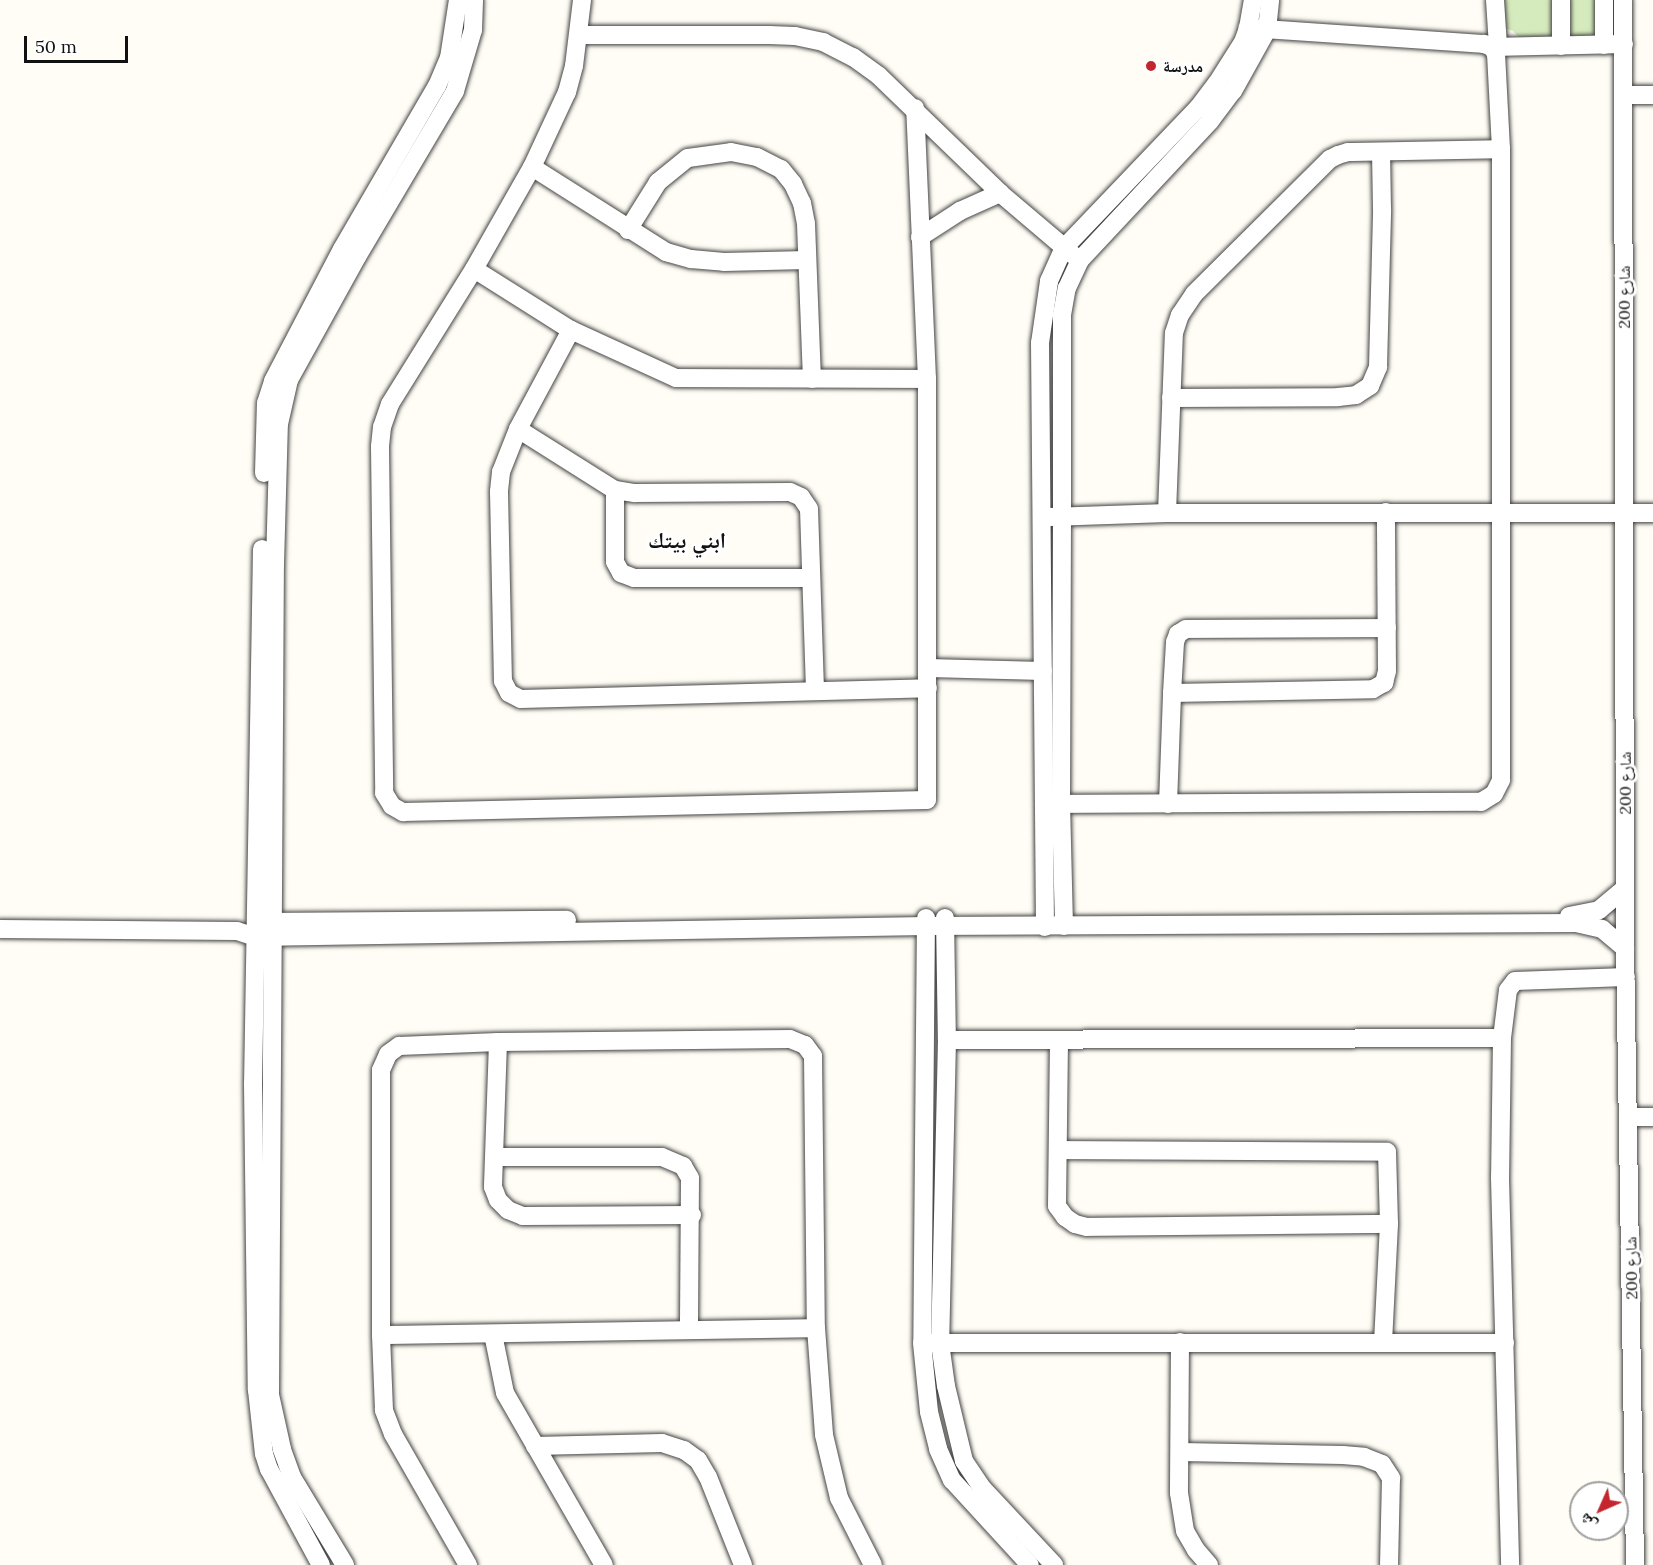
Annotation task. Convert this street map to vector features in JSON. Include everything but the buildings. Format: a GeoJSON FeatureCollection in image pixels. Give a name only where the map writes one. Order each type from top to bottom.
{"type":"FeatureCollection","features":[{"type":"Feature","properties":{"kind":"street"},"geometry":{"type":"LineString","coordinates":[[349,253],[437,86],[449,57],[458,0]]}},
{"type":"Feature","properties":{"kind":"street"},"geometry":{"type":"LineString","coordinates":[[345,1565],[292,1477],[282,1449],[270,1395],[265,929],[266,403],[273,381],[349,253],[454,91],[474,30],[474,0]]}},
{"type":"Feature","properties":{"kind":"street"},"geometry":{"type":"LineString","coordinates":[[582,0],[579,35],[567,92],[532,167],[474,268],[390,405],[382,427],[380,447],[384,793],[392,806],[403,812],[925,801],[928,798],[927,379],[915,108]]}},
{"type":"Feature","properties":{"kind":"street"},"geometry":{"type":"LineString","coordinates":[[1064,922],[1043,671],[1040,343],[1049,280],[1064,248],[1198,108],[1231,61],[1248,28],[1253,0]]}},
{"type":"Feature","properties":{"kind":"street"},"geometry":{"type":"LineString","coordinates":[[1044,922],[1053,804],[1062,518],[1062,315],[1066,288],[1080,260],[1210,121],[1237,84],[1267,30],[1270,0]]}},
{"type":"Feature","properties":{"kind":"street"},"geometry":{"type":"LineString","coordinates":[[1053,804],[1481,802],[1494,794],[1501,780],[1501,149],[1495,47],[1495,0]]}},
{"type":"Feature","properties":{"kind":"street"},"geometry":{"type":"LineString","coordinates":[[1561,0],[1561,46]]}},
{"type":"Feature","properties":{"kind":"street"},"geometry":{"type":"LineString","coordinates":[[1604,0],[1604,45]]}},
{"type":"Feature","properties":{"kind":"street","name":"شارع 200"},"geometry":{"type":"LineString","coordinates":[[1623,0],[1625,948],[1635,1565]]}},
{"type":"Feature","properties":{"kind":"street"},"geometry":{"type":"LineString","coordinates":[[1248,28],[1484,44],[1495,47],[1624,44]]}},
{"type":"Feature","properties":{"kind":"street"},"geometry":{"type":"LineString","coordinates":[[579,35],[795,36],[823,42],[853,57],[879,76],[915,108],[1000,193],[1080,260]]}},
{"type":"Feature","properties":{"kind":"street"},"geometry":{"type":"LineString","coordinates":[[1624,95],[1653,95]]}},
{"type":"Feature","properties":{"kind":"street"},"geometry":{"type":"LineString","coordinates":[[1167,513],[1174,333],[1180,315],[1194,294],[1330,159],[1347,152],[1501,149]]}},
{"type":"Feature","properties":{"kind":"street"},"geometry":{"type":"LineString","coordinates":[[628,230],[658,182],[677,165],[700,154],[730,152],[757,157],[781,169],[793,184],[802,203],[806,224],[812,379]]}},
{"type":"Feature","properties":{"kind":"street"},"geometry":{"type":"LineString","coordinates":[[1171,398],[1338,397],[1356,395],[1370,386],[1378,367],[1381,153]]}},
{"type":"Feature","properties":{"kind":"street"},"geometry":{"type":"LineString","coordinates":[[532,167],[666,252],[691,259],[724,262],[807,260]]}},
{"type":"Feature","properties":{"kind":"street"},"geometry":{"type":"LineString","coordinates":[[920,237],[960,211],[1000,193]]}},
{"type":"Feature","properties":{"kind":"street"},"geometry":{"type":"LineString","coordinates":[[474,268],[571,330],[676,378],[927,379]]}},
{"type":"Feature","properties":{"kind":"street"},"geometry":{"type":"LineString","coordinates":[[571,330],[518,429],[506,456],[499,492],[503,681],[509,693],[521,699],[928,688]]}},
{"type":"Feature","properties":{"kind":"street"},"geometry":{"type":"LineString","coordinates":[[518,429],[615,490],[635,493],[790,492],[801,497],[809,509],[815,690]]}},
{"type":"Feature","properties":{"kind":"street"},"geometry":{"type":"LineString","coordinates":[[615,490],[615,562],[621,573],[634,578],[811,578]]}},
{"type":"Feature","properties":{"kind":"street"},"geometry":{"type":"LineString","coordinates":[[1172,693],[1373,689],[1384,683],[1388,671],[1386,512]]}},
{"type":"Feature","properties":{"kind":"street"},"geometry":{"type":"LineString","coordinates":[[1042,517],[1167,513],[1653,513]]}},
{"type":"Feature","properties":{"kind":"street"},"geometry":{"type":"LineString","coordinates":[[1168,804],[1172,693],[1175,642],[1178,634],[1186,629],[1387,628]]}},
{"type":"Feature","properties":{"kind":"street"},"geometry":{"type":"LineString","coordinates":[[928,668],[1043,671]]}},
{"type":"Feature","properties":{"kind":"street"},"geometry":{"type":"LineString","coordinates":[[1064,922],[1577,916],[1599,910],[1625,888]]}},
{"type":"Feature","properties":{"kind":"street"},"geometry":{"type":"LineString","coordinates":[[927,922],[931,1343],[946,1386],[964,1461],[983,1489],[1052,1564]]}},
{"type":"Feature","properties":{"kind":"street"},"geometry":{"type":"LineString","coordinates":[[0,929],[237,931],[927,922],[1576,923],[1602,928],[1625,948]]}},
{"type":"Feature","properties":{"kind":"street"},"geometry":{"type":"LineString","coordinates":[[946,922],[947,1040],[929,1412],[938,1449],[952,1480],[1030,1565]]}},
{"type":"Feature","properties":{"kind":"street"},"geometry":{"type":"LineString","coordinates":[[265,929],[253,1084],[257,1390],[269,1469],[321,1565]]}},
{"type":"Feature","properties":{"kind":"street"},"geometry":{"type":"LineString","coordinates":[[1510,1565],[1500,1178],[1502,1038],[1508,990],[1515,981],[1626,977]]}},
{"type":"Feature","properties":{"kind":"street"},"geometry":{"type":"LineString","coordinates":[[947,1040],[1502,1038]]}},
{"type":"Feature","properties":{"kind":"street"},"geometry":{"type":"LineString","coordinates":[[468,1565],[393,1434],[384,1410],[381,1335],[381,1070],[388,1054],[399,1047],[498,1042],[790,1039],[806,1045],[813,1056],[816,1328],[820,1410],[829,1465],[839,1498],[873,1565]]}},
{"type":"Feature","properties":{"kind":"street"},"geometry":{"type":"LineString","coordinates":[[1059,1041],[1057,1206],[1065,1217],[1087,1227],[1389,1224]]}},
{"type":"Feature","properties":{"kind":"street"},"geometry":{"type":"LineString","coordinates":[[498,1042],[496,1157],[493,1187],[498,1200],[508,1210],[523,1216],[692,1215]]}},
{"type":"Feature","properties":{"kind":"street"},"geometry":{"type":"LineString","coordinates":[[1628,1117],[1653,1117]]}},
{"type":"Feature","properties":{"kind":"street"},"geometry":{"type":"LineString","coordinates":[[1058,1150],[1387,1152],[1389,1224],[1383,1341]]}},
{"type":"Feature","properties":{"kind":"street"},"geometry":{"type":"LineString","coordinates":[[496,1157],[662,1156],[683,1166],[690,1178],[692,1215],[689,1329]]}},
{"type":"Feature","properties":{"kind":"street"},"geometry":{"type":"LineString","coordinates":[[381,1335],[816,1328]]}},
{"type":"Feature","properties":{"kind":"street"},"geometry":{"type":"LineString","coordinates":[[493,1334],[505,1394],[604,1565]]}},
{"type":"Feature","properties":{"kind":"street"},"geometry":{"type":"LineString","coordinates":[[931,1343],[1383,1341],[1505,1343]]}},
{"type":"Feature","properties":{"kind":"street"},"geometry":{"type":"LineString","coordinates":[[1180,1342],[1179,1493],[1185,1531],[1196,1550],[1209,1565]]}},
{"type":"Feature","properties":{"kind":"street"},"geometry":{"type":"LineString","coordinates":[[535,1446],[662,1443],[684,1450],[698,1460],[708,1477],[743,1565]]}},
{"type":"Feature","properties":{"kind":"street"},"geometry":{"type":"LineString","coordinates":[[1181,1452],[1343,1455],[1364,1457],[1382,1464],[1391,1478],[1389,1565]]}},
{"type":"Feature","properties":{"kind":"green space"},"geometry":{"type":"Polygon","coordinates":[[[1498,0],[1611,0],[1611,43],[1525,44],[1513,31],[1497,25],[1498,0]]]}},
{"type":"Feature","properties":{"kind":"place","name":"مدرسة"},"geometry":{"type":"Point","coordinates":[1151,66]}},
{"type":"Feature","properties":{"kind":"district","name":"ابني بيتك"},"geometry":{"type":"Point","coordinates":[687,541]}}]}
